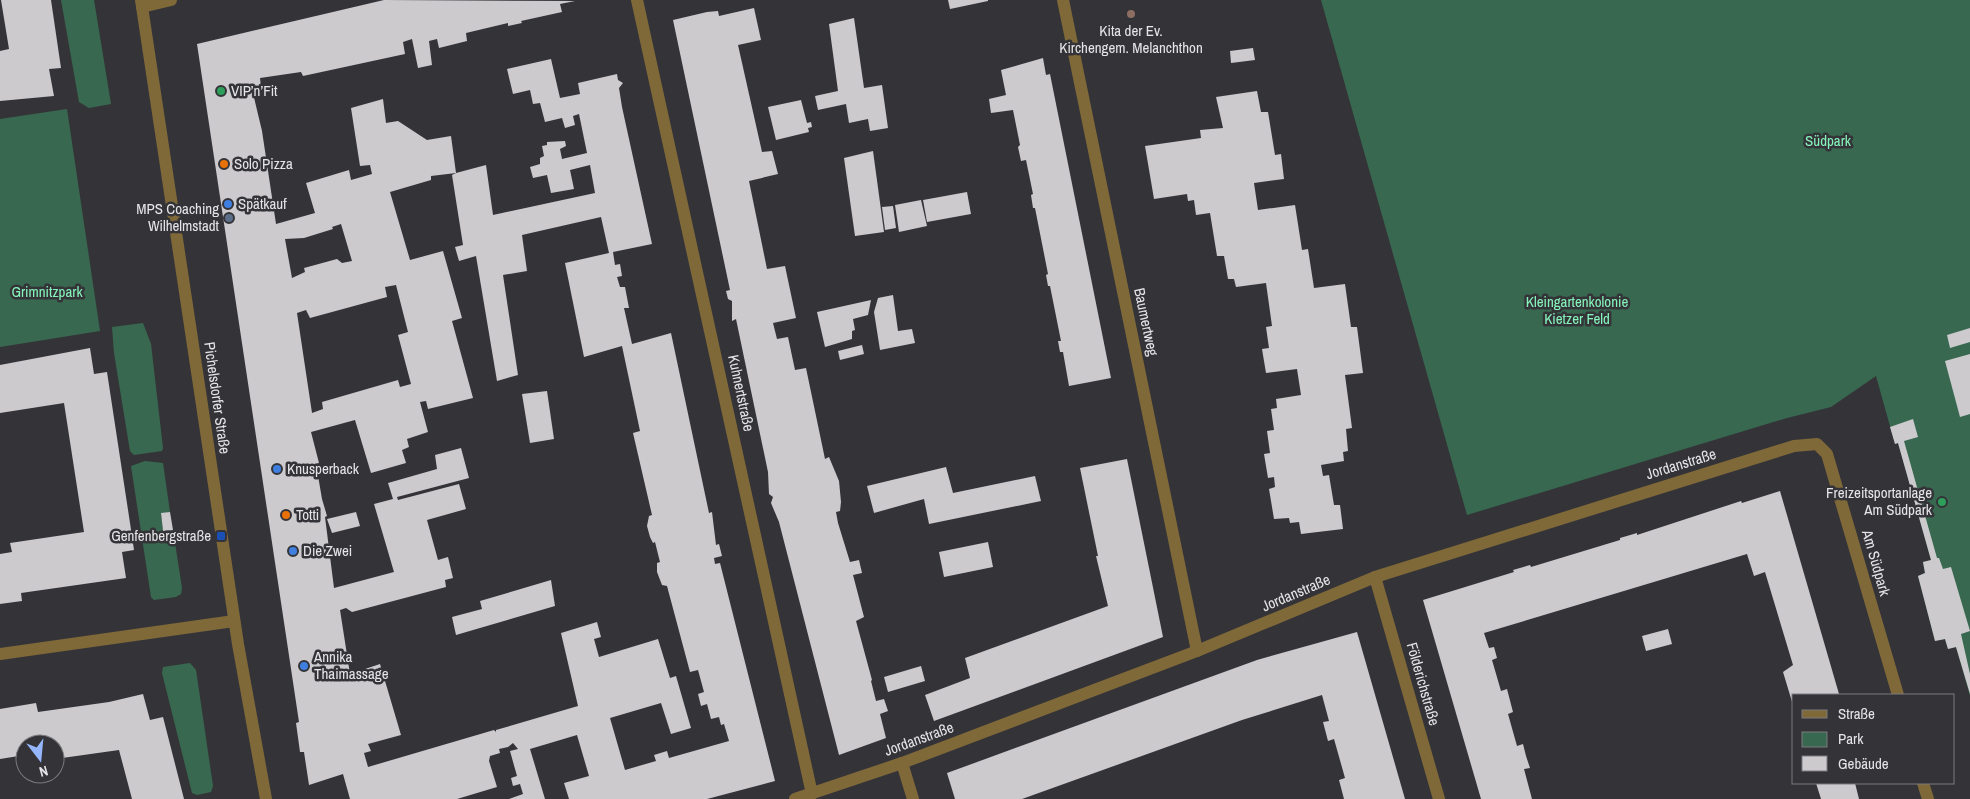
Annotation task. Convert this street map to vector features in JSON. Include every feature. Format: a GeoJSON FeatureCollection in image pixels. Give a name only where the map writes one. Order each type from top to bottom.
{"type":"FeatureCollection","features":[{"type":"Feature","properties":{"kind":"street"},"geometry":{"type":"LineString","coordinates":[[142,4],[171,0]]}},
{"type":"Feature","properties":{"kind":"street","name":"Kuhnertstraße"},"geometry":{"type":"LineString","coordinates":[[637,0],[812,794]]}},
{"type":"Feature","properties":{"kind":"street","name":"Baumertweg"},"geometry":{"type":"LineString","coordinates":[[1063,0],[1197,651]]}},
{"type":"Feature","properties":{"kind":"street","name":"Pichelsdorfer Straße"},"geometry":{"type":"LineString","coordinates":[[142,4],[234,621],[266,799]]}},
{"type":"Feature","properties":{"kind":"street","name":"Jordanstraße"},"geometry":{"type":"LineString","coordinates":[[795,799],[902,763],[1197,651],[1375,577],[1790,447],[1817,444]]}},
{"type":"Feature","properties":{"kind":"street","name":"Am Südpark"},"geometry":{"type":"LineString","coordinates":[[1817,444],[1827,454],[1830,462],[1898,694]]}},
{"type":"Feature","properties":{"kind":"street","name":"Földerichstraße"},"geometry":{"type":"LineString","coordinates":[[1375,577],[1439,799]]}},
{"type":"Feature","properties":{"kind":"street"},"geometry":{"type":"LineString","coordinates":[[0,654],[234,621]]}},
{"type":"Feature","properties":{"kind":"street"},"geometry":{"type":"LineString","coordinates":[[902,763],[913,799]]}},
{"type":"Feature","properties":{"kind":"street"},"geometry":{"type":"LineString","coordinates":[[1923,784],[1928,799]]}},
{"type":"Feature","properties":{"kind":"green space"},"geometry":{"type":"Polygon","coordinates":[[[61,0],[94,0],[111,104],[89,108],[79,102],[61,0]]]}},
{"type":"Feature","properties":{"kind":"green space"},"geometry":{"type":"Polygon","coordinates":[[[1321,0],[1970,0],[1970,696],[1956,647],[1948,649],[1945,639],[1935,641],[1918,576],[1925,573],[1923,562],[1931,560],[1898,443],[1895,444],[1876,376],[1831,407],[1787,418],[1467,515],[1321,0]]]}},
{"type":"Feature","properties":{"kind":"green space","name":"Grimnitzpark"},"geometry":{"type":"Polygon","coordinates":[[[67,109],[100,331],[0,347],[0,119],[67,109]]]}},
{"type":"Feature","properties":{"kind":"green space"},"geometry":{"type":"Polygon","coordinates":[[[143,323],[151,344],[163,448],[162,451],[134,455],[130,451],[114,353],[112,327],[143,323]]]}},
{"type":"Feature","properties":{"kind":"green space"},"geometry":{"type":"Polygon","coordinates":[[[145,461],[163,463],[170,512],[161,514],[163,531],[173,530],[182,588],[181,594],[176,597],[154,600],[151,597],[131,466],[145,461]]]}},
{"type":"Feature","properties":{"kind":"green space"},"geometry":{"type":"Polygon","coordinates":[[[190,663],[196,670],[213,786],[211,792],[197,795],[192,793],[162,673],[163,667],[190,663]]]}},
{"type":"Feature","properties":{"kind":"building"},"geometry":{"type":"Polygon","coordinates":[[[1,0],[51,0],[61,68],[49,69],[54,96],[0,101],[0,51],[9,49],[1,0]]]}},
{"type":"Feature","properties":{"kind":"building"},"geometry":{"type":"Polygon","coordinates":[[[384,0],[575,1],[560,4],[562,12],[521,21],[522,23],[508,26],[508,23],[466,33],[467,41],[439,48],[437,39],[429,41],[432,65],[418,68],[412,39],[403,42],[405,54],[303,76],[301,72],[260,78],[261,87],[252,89],[262,131],[276,224],[315,213],[306,183],[349,170],[351,180],[372,174],[370,165],[360,166],[351,108],[383,99],[386,123],[398,121],[427,140],[451,136],[456,173],[486,165],[493,215],[595,193],[590,165],[570,170],[574,189],[551,193],[547,175],[533,178],[530,167],[540,164],[540,158],[544,156],[542,146],[547,145],[547,142],[565,141],[566,146],[560,149],[562,159],[587,153],[579,114],[573,116],[575,125],[565,128],[562,118],[545,122],[540,103],[533,104],[530,90],[513,94],[507,69],[551,59],[560,98],[580,94],[578,83],[617,74],[618,80],[623,83],[619,88],[622,107],[652,244],[613,252],[615,265],[620,264],[622,276],[617,277],[620,287],[625,287],[629,308],[624,308],[632,344],[671,333],[709,513],[712,512],[716,545],[719,544],[722,556],[714,558],[715,564],[720,563],[775,781],[707,799],[569,799],[564,783],[589,776],[577,735],[530,749],[545,799],[509,799],[523,794],[520,784],[513,786],[511,778],[517,776],[510,751],[518,749],[513,743],[508,747],[499,749],[500,753],[490,756],[489,761],[497,787],[457,799],[350,799],[343,774],[309,785],[304,752],[300,752],[296,723],[299,722],[197,44],[384,0]],[[456,173],[431,176],[431,180],[390,192],[410,260],[443,251],[462,318],[452,321],[473,398],[428,409],[426,401],[420,402],[428,432],[407,439],[409,447],[402,450],[406,463],[371,473],[355,420],[311,432],[319,463],[316,464],[327,516],[325,517],[334,588],[394,572],[374,504],[393,499],[388,483],[437,469],[435,455],[461,448],[469,478],[397,497],[398,500],[459,484],[466,509],[427,520],[438,560],[448,557],[453,578],[445,580],[446,587],[352,612],[346,608],[340,610],[350,674],[380,664],[401,735],[368,744],[371,751],[364,753],[368,767],[494,730],[496,732],[496,730],[578,706],[561,633],[597,622],[601,637],[594,639],[599,657],[658,639],[670,678],[676,676],[691,728],[671,734],[661,703],[610,718],[625,770],[656,761],[654,755],[667,751],[669,758],[729,741],[724,724],[721,725],[719,717],[711,719],[707,704],[701,706],[698,694],[704,692],[698,670],[690,672],[667,586],[662,585],[657,572],[657,563],[660,562],[655,542],[653,543],[650,537],[647,526],[649,516],[652,515],[633,433],[640,431],[622,346],[584,357],[565,263],[609,253],[601,217],[522,235],[527,271],[503,275],[518,375],[497,381],[476,256],[459,261],[455,247],[463,245],[452,175],[456,173]],[[341,224],[332,227],[333,229],[304,238],[285,239],[292,278],[305,272],[304,268],[337,259],[342,263],[352,261],[341,224]],[[396,285],[385,287],[387,297],[310,318],[306,310],[297,313],[312,413],[323,409],[322,402],[398,380],[400,387],[411,384],[398,335],[408,332],[396,285]]]}},
{"type":"Feature","properties":{"kind":"building"},"geometry":{"type":"Polygon","coordinates":[[[948,0],[988,0],[988,1],[950,9],[948,0]]]}},
{"type":"Feature","properties":{"kind":"building"},"geometry":{"type":"Polygon","coordinates":[[[754,8],[761,40],[738,45],[762,152],[772,151],[778,174],[749,181],[767,269],[785,266],[796,318],[773,323],[777,339],[788,337],[795,370],[806,368],[825,459],[829,457],[839,481],[841,502],[840,511],[836,512],[838,523],[850,562],[859,560],[862,573],[853,575],[864,617],[856,621],[876,701],[884,699],[888,711],[880,714],[886,738],[839,755],[779,522],[771,503],[773,497],[769,494],[768,472],[736,319],[732,321],[732,301],[728,299],[726,291],[730,290],[673,20],[707,12],[718,11],[719,16],[754,8]]]}},
{"type":"Feature","properties":{"kind":"building"},"geometry":{"type":"Polygon","coordinates":[[[854,18],[864,88],[882,85],[888,128],[870,131],[868,119],[849,123],[846,104],[818,110],[815,96],[838,91],[829,24],[854,18]]]}},
{"type":"Feature","properties":{"kind":"building"},"geometry":{"type":"Polygon","coordinates":[[[1253,48],[1255,60],[1231,63],[1230,51],[1253,48]]]}},
{"type":"Feature","properties":{"kind":"building"},"geometry":{"type":"Polygon","coordinates":[[[1043,58],[1046,75],[1050,74],[1111,378],[1069,386],[1063,352],[1060,352],[1058,341],[1061,341],[1050,286],[1048,286],[1046,275],[1048,274],[1035,208],[1033,208],[1031,195],[1033,194],[1026,160],[1021,161],[1013,110],[991,113],[989,99],[1006,95],[1001,70],[1043,58]]]}},
{"type":"Feature","properties":{"kind":"building"},"geometry":{"type":"Polygon","coordinates":[[[1257,91],[1261,112],[1268,112],[1275,155],[1281,154],[1284,179],[1254,183],[1258,210],[1295,205],[1302,250],[1308,249],[1314,288],[1345,284],[1351,327],[1357,327],[1363,373],[1345,375],[1352,428],[1346,429],[1348,451],[1343,452],[1344,461],[1321,465],[1323,476],[1329,475],[1334,505],[1340,505],[1343,529],[1301,534],[1299,522],[1290,523],[1289,518],[1274,519],[1269,489],[1275,487],[1274,477],[1268,478],[1264,454],[1270,453],[1267,431],[1274,430],[1271,409],[1277,408],[1276,399],[1301,395],[1297,369],[1266,373],[1262,349],[1269,348],[1266,327],[1272,326],[1266,283],[1236,287],[1234,279],[1228,279],[1224,256],[1217,256],[1210,213],[1196,215],[1194,200],[1188,201],[1187,194],[1154,199],[1145,146],[1201,138],[1200,130],[1223,128],[1216,97],[1257,91]]]}},
{"type":"Feature","properties":{"kind":"building"},"geometry":{"type":"Polygon","coordinates":[[[801,100],[807,123],[811,122],[812,127],[808,128],[809,132],[776,140],[768,107],[801,100]]]}},
{"type":"Feature","properties":{"kind":"building"},"geometry":{"type":"Polygon","coordinates":[[[873,151],[884,232],[855,236],[844,158],[873,151]]]}},
{"type":"Feature","properties":{"kind":"building"},"geometry":{"type":"Polygon","coordinates":[[[967,192],[971,214],[927,222],[923,200],[967,192]]]}},
{"type":"Feature","properties":{"kind":"building"},"geometry":{"type":"Polygon","coordinates":[[[921,200],[927,226],[899,232],[895,205],[921,200]]]}},
{"type":"Feature","properties":{"kind":"building"},"geometry":{"type":"Polygon","coordinates":[[[893,206],[896,228],[885,230],[882,207],[893,206]]]}},
{"type":"Feature","properties":{"kind":"building"},"geometry":{"type":"Polygon","coordinates":[[[893,295],[898,331],[912,329],[915,343],[880,350],[874,312],[878,298],[893,295]]]}},
{"type":"Feature","properties":{"kind":"building"},"geometry":{"type":"Polygon","coordinates":[[[871,300],[868,315],[853,319],[855,330],[852,331],[852,339],[825,347],[817,312],[871,300]]]}},
{"type":"Feature","properties":{"kind":"building"},"geometry":{"type":"Polygon","coordinates":[[[1970,328],[1970,342],[1950,348],[1947,335],[1970,328]]]}},
{"type":"Feature","properties":{"kind":"building"},"geometry":{"type":"Polygon","coordinates":[[[862,345],[864,354],[840,360],[838,351],[862,345]]]}},
{"type":"Feature","properties":{"kind":"building"},"geometry":{"type":"Polygon","coordinates":[[[90,348],[94,374],[107,372],[134,550],[122,552],[126,578],[21,593],[22,601],[0,604],[0,554],[12,552],[10,543],[84,532],[64,403],[0,413],[0,365],[90,348]]]}},
{"type":"Feature","properties":{"kind":"building"},"geometry":{"type":"Polygon","coordinates":[[[1970,354],[1970,414],[1960,417],[1945,361],[1970,354]]]}},
{"type":"Feature","properties":{"kind":"building"},"geometry":{"type":"Polygon","coordinates":[[[547,391],[554,439],[530,443],[522,394],[547,391]]]}},
{"type":"Feature","properties":{"kind":"building"},"geometry":{"type":"Polygon","coordinates":[[[1913,419],[1918,437],[1904,441],[1937,558],[1939,558],[1943,569],[1951,567],[1970,631],[1961,634],[1970,674],[1970,694],[1956,647],[1948,649],[1945,639],[1935,641],[1918,576],[1925,573],[1923,562],[1931,560],[1898,443],[1895,444],[1890,427],[1913,419]]]}},
{"type":"Feature","properties":{"kind":"building"},"geometry":{"type":"Polygon","coordinates":[[[1127,459],[1163,637],[934,721],[925,695],[970,678],[965,658],[1108,606],[1096,556],[1098,556],[1080,468],[1127,459]]]}},
{"type":"Feature","properties":{"kind":"building"},"geometry":{"type":"Polygon","coordinates":[[[946,467],[953,493],[1035,476],[1041,501],[929,524],[924,499],[874,513],[867,486],[946,467]]]}},
{"type":"Feature","properties":{"kind":"building"},"geometry":{"type":"Polygon","coordinates":[[[1780,491],[1839,694],[1792,694],[1792,702],[1783,672],[1793,665],[1765,572],[1754,576],[1747,554],[1484,633],[1489,648],[1494,647],[1497,658],[1492,660],[1501,691],[1507,689],[1513,712],[1508,714],[1517,746],[1523,744],[1530,768],[1524,769],[1532,799],[1481,799],[1423,600],[1514,572],[1513,570],[1530,565],[1531,567],[1620,540],[1620,538],[1637,533],[1637,535],[1741,501],[1742,503],[1780,491]]]}},
{"type":"Feature","properties":{"kind":"building"},"geometry":{"type":"Polygon","coordinates":[[[170,512],[173,530],[163,531],[161,513],[170,512]]]}},
{"type":"Feature","properties":{"kind":"building"},"geometry":{"type":"Polygon","coordinates":[[[356,512],[360,526],[332,533],[327,519],[356,512]]]}},
{"type":"Feature","properties":{"kind":"building"},"geometry":{"type":"Polygon","coordinates":[[[988,542],[993,567],[944,577],[939,552],[988,542]]]}},
{"type":"Feature","properties":{"kind":"building"},"geometry":{"type":"Polygon","coordinates":[[[551,580],[555,606],[456,635],[452,617],[482,609],[480,601],[551,580]]]}},
{"type":"Feature","properties":{"kind":"building"},"geometry":{"type":"Polygon","coordinates":[[[1668,629],[1672,644],[1646,651],[1642,636],[1668,629]]]}},
{"type":"Feature","properties":{"kind":"building"},"geometry":{"type":"Polygon","coordinates":[[[1357,632],[1405,799],[1344,799],[1339,780],[1345,778],[1334,739],[1328,741],[1323,722],[1329,721],[1322,695],[1242,720],[1022,799],[955,799],[947,773],[1257,660],[1357,632]]]}},
{"type":"Feature","properties":{"kind":"building"},"geometry":{"type":"Polygon","coordinates":[[[921,666],[925,681],[888,692],[884,677],[921,666]]]}},
{"type":"Feature","properties":{"kind":"building"},"geometry":{"type":"Polygon","coordinates":[[[143,694],[150,720],[163,717],[184,799],[132,799],[119,750],[65,758],[65,734],[15,734],[15,757],[0,759],[0,709],[36,703],[38,712],[109,702],[143,694]]]}},
{"type":"Feature","properties":{"kind":"building"},"geometry":{"type":"Polygon","coordinates":[[[1816,784],[1855,784],[1859,799],[1821,799],[1816,784]]]}},
{"type":"Feature","properties":{"kind":"place","name":"Kita der Ev. Kirchengem. Melanchthon"},"geometry":{"type":"Point","coordinates":[1131,14]}},
{"type":"Feature","properties":{"kind":"place","name":"VIP’n’Fit"},"geometry":{"type":"Point","coordinates":[221,91]}},
{"type":"Feature","properties":{"kind":"place","name":"Solo Pizza"},"geometry":{"type":"Point","coordinates":[224,164]}},
{"type":"Feature","properties":{"kind":"place","name":"Spätkauf"},"geometry":{"type":"Point","coordinates":[228,204]}},
{"type":"Feature","properties":{"kind":"place","name":"MPS Coaching Wilhelmstadt"},"geometry":{"type":"Point","coordinates":[229,218]}},
{"type":"Feature","properties":{"kind":"place","name":"Knusperback"},"geometry":{"type":"Point","coordinates":[277,469]}},
{"type":"Feature","properties":{"kind":"place","name":"Freizeitsportanlage Am Südpark"},"geometry":{"type":"Point","coordinates":[1942,502]}},
{"type":"Feature","properties":{"kind":"place","name":"Totti"},"geometry":{"type":"Point","coordinates":[286,515]}},
{"type":"Feature","properties":{"kind":"place","name":"Genfenbergstraße"},"geometry":{"type":"Point","coordinates":[221,536]}},
{"type":"Feature","properties":{"kind":"place","name":"Die Zwei"},"geometry":{"type":"Point","coordinates":[293,551]}},
{"type":"Feature","properties":{"kind":"place","name":"Annika Thaimassage"},"geometry":{"type":"Point","coordinates":[304,666]}},
{"type":"Feature","properties":{"kind":"park label","name":"Südpark"},"geometry":{"type":"Point","coordinates":[1828,141]}},
{"type":"Feature","properties":{"kind":"park label","name":"Kleingartenkolonie Kietzer Feld"},"geometry":{"type":"Point","coordinates":[1577,310]}}]}
